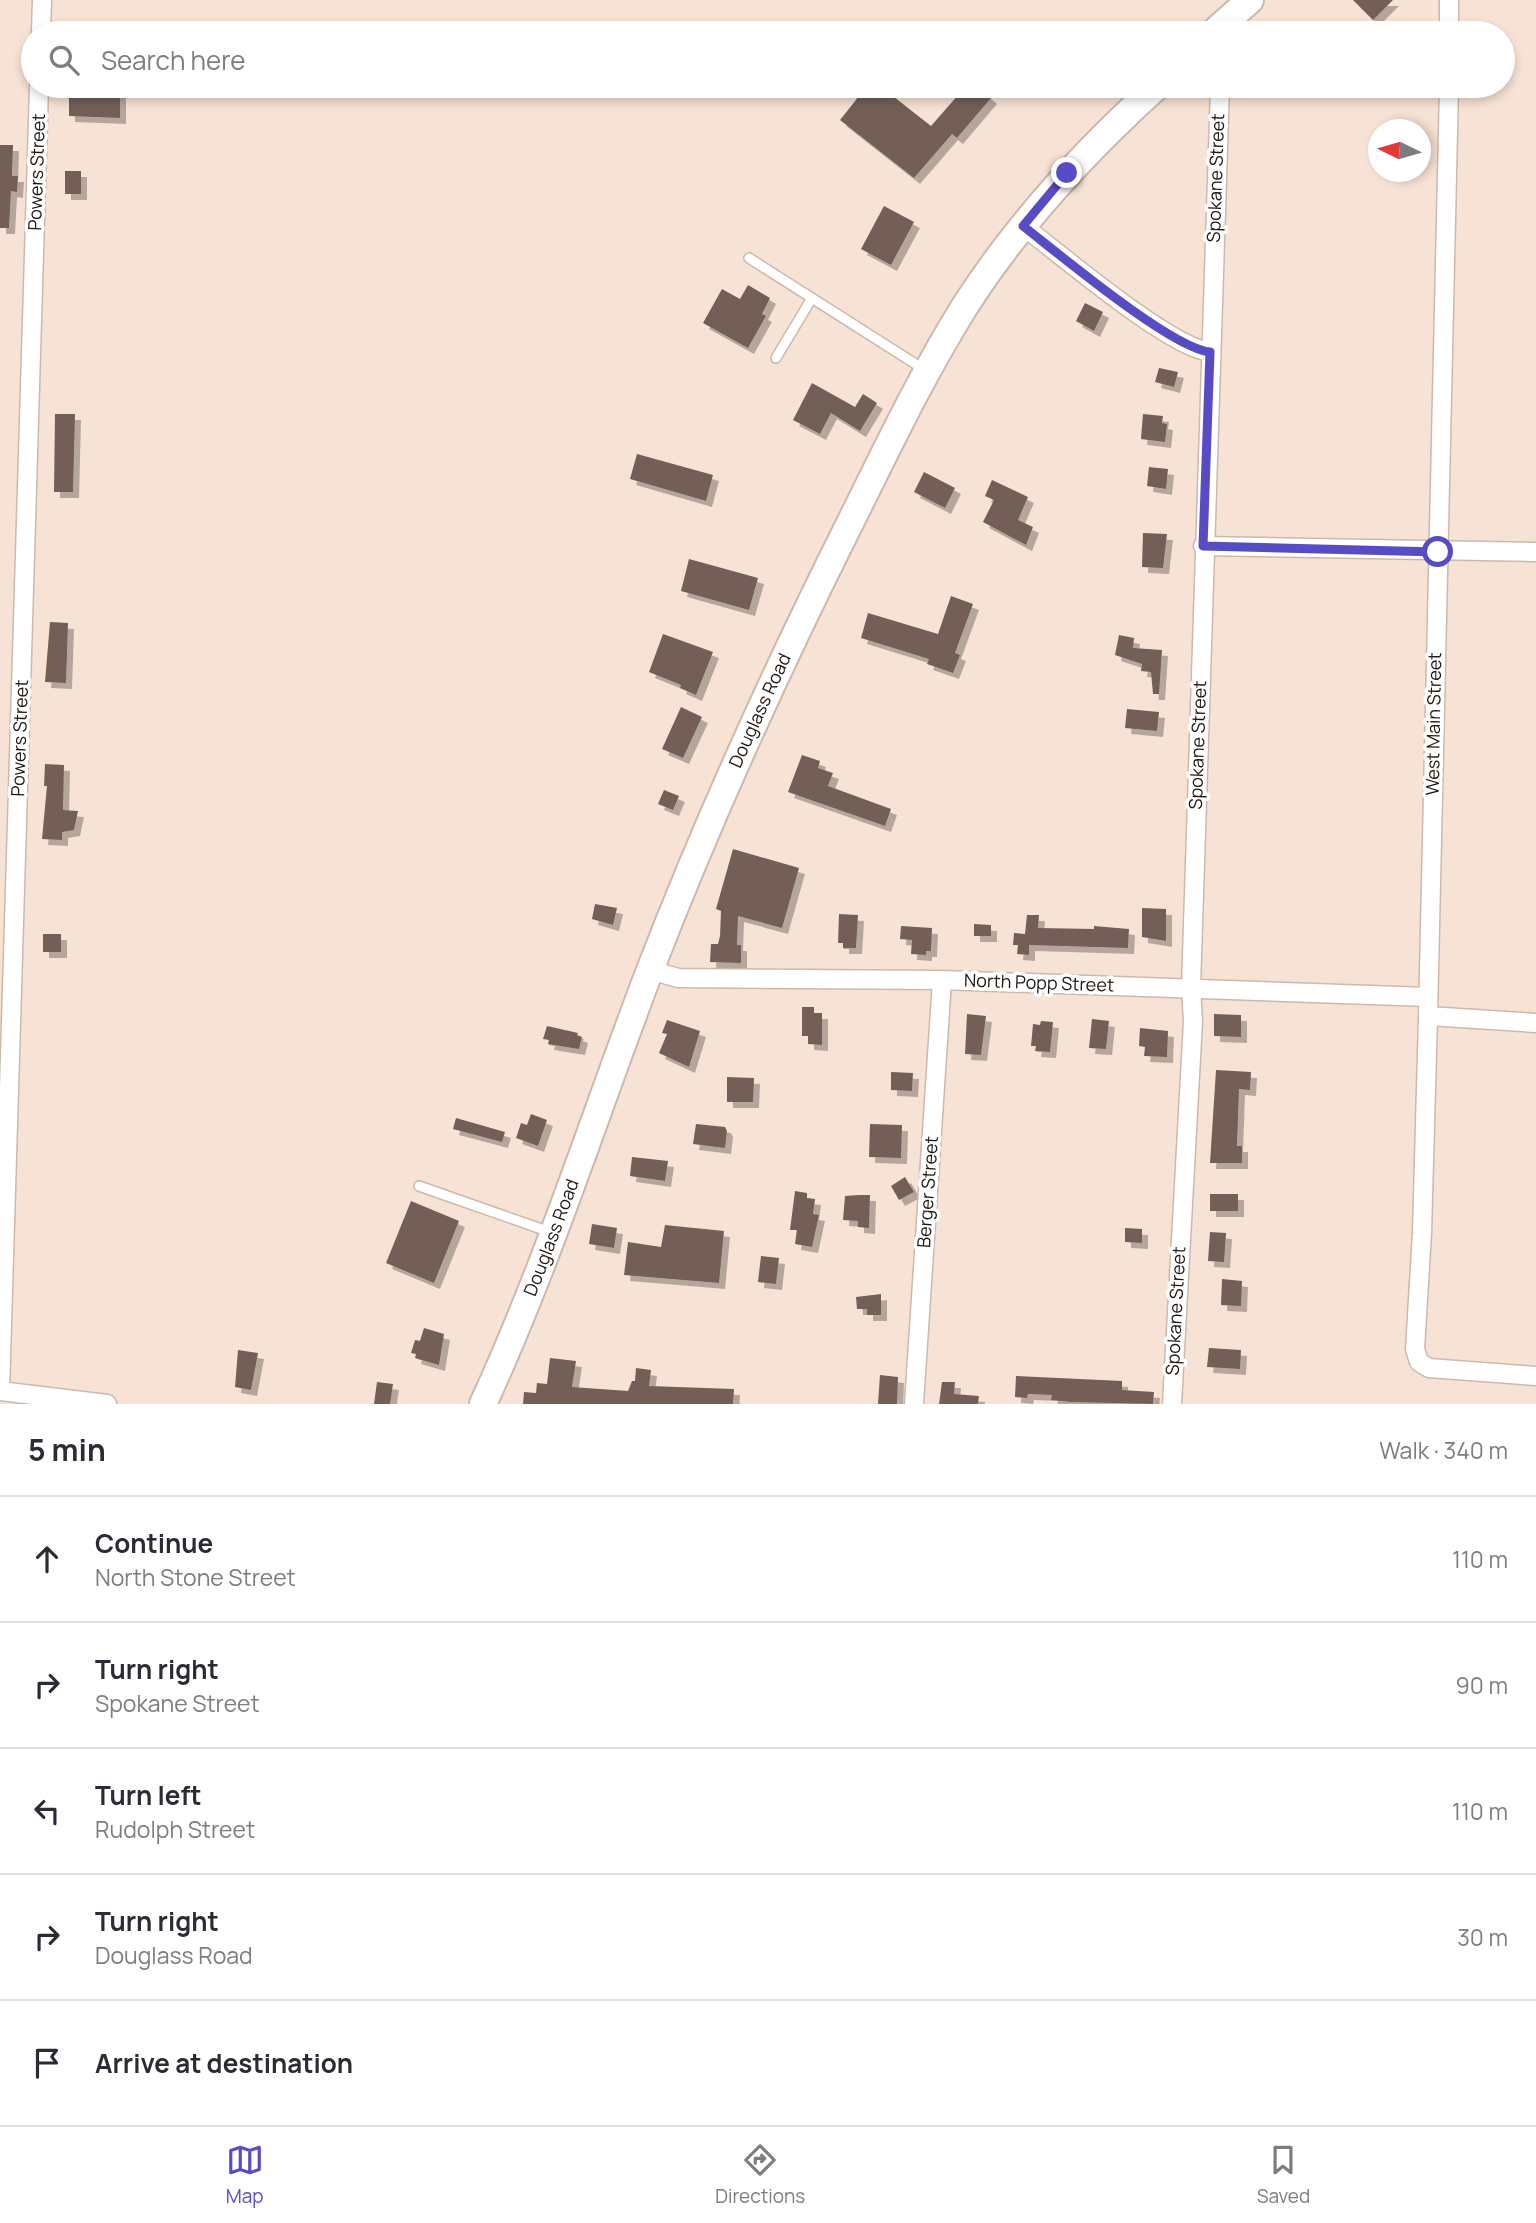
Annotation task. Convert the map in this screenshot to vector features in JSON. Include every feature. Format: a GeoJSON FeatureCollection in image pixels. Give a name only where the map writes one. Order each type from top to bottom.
{"type":"FeatureCollection","features":[{"type":"Feature","properties":{"kind":"main road"},"geometry":{"type":"LineString","coordinates":[[1226,21],[1250,0]]}},
{"type":"Feature","properties":{"kind":"main road","name":"Douglass Road"},"geometry":{"type":"LineString","coordinates":[[483,1404],[552,1233],[650,970],[742,744],[927,371],[967,304],[1023,226],[1094,144],[1144,98]]}},
{"type":"Feature","properties":{"kind":"street"},"geometry":{"type":"LineString","coordinates":[[41,21],[42,0]]}},
{"type":"Feature","properties":{"kind":"street"},"geometry":{"type":"LineString","coordinates":[[1449,0],[1449,21]]}},
{"type":"Feature","properties":{"kind":"street","name":"Powers Street"},"geometry":{"type":"LineString","coordinates":[[0,1391],[39,98]]}},
{"type":"Feature","properties":{"kind":"street","name":"Spokane Street"},"geometry":{"type":"LineString","coordinates":[[1172,1404],[1193,1021],[1191,988],[1203,546],[1220,98]]}},
{"type":"Feature","properties":{"kind":"street","name":"West Main Street"},"geometry":{"type":"LineString","coordinates":[[1449,98],[1428,1016],[1422,1233],[1415,1349],[1419,1362],[1429,1368],[1536,1376]]}},
{"type":"Feature","properties":{"kind":"street"},"geometry":{"type":"LineString","coordinates":[[1023,226],[1100,285],[1191,349],[1210,352]]}},
{"type":"Feature","properties":{"kind":"street"},"geometry":{"type":"LineString","coordinates":[[1203,546],[1536,552]]}},
{"type":"Feature","properties":{"kind":"street","name":"North Popp Street"},"geometry":{"type":"LineString","coordinates":[[650,970],[678,978],[942,980],[1428,996]]}},
{"type":"Feature","properties":{"kind":"street","name":"Berger Street"},"geometry":{"type":"LineString","coordinates":[[914,1404],[942,980]]}},
{"type":"Feature","properties":{"kind":"street"},"geometry":{"type":"LineString","coordinates":[[1428,1016],[1536,1023]]}},
{"type":"Feature","properties":{"kind":"street"},"geometry":{"type":"LineString","coordinates":[[0,1391],[107,1404]]}},
{"type":"Feature","properties":{"kind":"lane"},"geometry":{"type":"LineString","coordinates":[[749,258],[927,371]]}},
{"type":"Feature","properties":{"kind":"lane"},"geometry":{"type":"LineString","coordinates":[[776,358],[812,298]]}},
{"type":"Feature","properties":{"kind":"lane"},"geometry":{"type":"LineString","coordinates":[[419,1186],[552,1233]]}},
{"type":"Feature","properties":{"kind":"building"},"geometry":{"type":"Polygon","coordinates":[[[1353,0],[1393,0],[1373,20],[1353,0]]]}},
{"type":"Feature","properties":{"kind":"building"},"geometry":{"type":"Polygon","coordinates":[[[69,98],[120,98],[120,118],[69,116],[69,98]]]}},
{"type":"Feature","properties":{"kind":"building"},"geometry":{"type":"Polygon","coordinates":[[[857,98],[895,98],[931,126],[956,98],[991,98],[957,138],[952,134],[914,178],[840,120],[857,98]]]}},
{"type":"Feature","properties":{"kind":"building"},"geometry":{"type":"Polygon","coordinates":[[[0,145],[13,145],[12,176],[18,176],[17,192],[11,191],[9,228],[0,228],[0,145]]]}},
{"type":"Feature","properties":{"kind":"building"},"geometry":{"type":"Polygon","coordinates":[[[65,171],[81,171],[81,194],[65,194],[65,171]]]}},
{"type":"Feature","properties":{"kind":"building"},"geometry":{"type":"Polygon","coordinates":[[[884,206],[914,222],[891,265],[861,249],[884,206]]]}},
{"type":"Feature","properties":{"kind":"building"},"geometry":{"type":"Polygon","coordinates":[[[748,285],[770,298],[762,314],[766,316],[748,348],[703,323],[722,289],[740,299],[748,285]]]}},
{"type":"Feature","properties":{"kind":"building"},"geometry":{"type":"Polygon","coordinates":[[[1085,303],[1103,312],[1094,331],[1076,321],[1085,303]]]}},
{"type":"Feature","properties":{"kind":"building"},"geometry":{"type":"Polygon","coordinates":[[[1159,368],[1178,372],[1174,387],[1155,382],[1159,368]]]}},
{"type":"Feature","properties":{"kind":"building"},"geometry":{"type":"Polygon","coordinates":[[[812,383],[855,407],[863,394],[877,403],[860,431],[831,413],[820,434],[793,420],[812,383]]]}},
{"type":"Feature","properties":{"kind":"building"},"geometry":{"type":"Polygon","coordinates":[[[55,414],[75,414],[73,492],[54,492],[55,414]]]}},
{"type":"Feature","properties":{"kind":"building"},"geometry":{"type":"Polygon","coordinates":[[[1143,414],[1163,416],[1162,423],[1167,424],[1165,442],[1141,439],[1143,414]]]}},
{"type":"Feature","properties":{"kind":"building"},"geometry":{"type":"Polygon","coordinates":[[[637,454],[713,475],[706,501],[630,479],[637,454]]]}},
{"type":"Feature","properties":{"kind":"building"},"geometry":{"type":"Polygon","coordinates":[[[1149,467],[1168,469],[1166,489],[1147,486],[1149,467]]]}},
{"type":"Feature","properties":{"kind":"building"},"geometry":{"type":"Polygon","coordinates":[[[924,472],[955,488],[945,508],[914,492],[924,472]]]}},
{"type":"Feature","properties":{"kind":"building"},"geometry":{"type":"Polygon","coordinates":[[[992,480],[1028,497],[1018,520],[1033,527],[1026,545],[983,522],[994,500],[985,496],[992,480]]]}},
{"type":"Feature","properties":{"kind":"building"},"geometry":{"type":"Polygon","coordinates":[[[1143,533],[1167,534],[1163,568],[1142,567],[1143,533]]]}},
{"type":"Feature","properties":{"kind":"building"},"geometry":{"type":"Polygon","coordinates":[[[689,559],[758,578],[749,610],[681,591],[689,559]]]}},
{"type":"Feature","properties":{"kind":"building"},"geometry":{"type":"Polygon","coordinates":[[[951,596],[973,604],[955,653],[960,655],[953,673],[927,664],[929,659],[861,638],[868,613],[938,634],[951,596]]]}},
{"type":"Feature","properties":{"kind":"building"},"geometry":{"type":"Polygon","coordinates":[[[50,622],[68,623],[66,683],[45,682],[50,622]]]}},
{"type":"Feature","properties":{"kind":"building"},"geometry":{"type":"Polygon","coordinates":[[[663,634],[713,652],[696,695],[680,688],[681,685],[649,672],[663,634]]]}},
{"type":"Feature","properties":{"kind":"building"},"geometry":{"type":"Polygon","coordinates":[[[1119,635],[1134,638],[1133,648],[1162,650],[1159,694],[1153,694],[1151,672],[1141,671],[1142,664],[1115,655],[1119,635]]]}},
{"type":"Feature","properties":{"kind":"building"},"geometry":{"type":"Polygon","coordinates":[[[681,707],[702,717],[683,758],[662,749],[681,707]]]}},
{"type":"Feature","properties":{"kind":"building"},"geometry":{"type":"Polygon","coordinates":[[[1127,709],[1159,712],[1157,731],[1125,728],[1127,709]]]}},
{"type":"Feature","properties":{"kind":"building"},"geometry":{"type":"Polygon","coordinates":[[[802,755],[820,761],[818,768],[833,773],[828,786],[891,809],[885,826],[788,792],[802,755]]]}},
{"type":"Feature","properties":{"kind":"building"},"geometry":{"type":"Polygon","coordinates":[[[45,764],[64,765],[63,810],[78,811],[74,830],[62,832],[62,840],[42,839],[47,786],[44,786],[45,764]]]}},
{"type":"Feature","properties":{"kind":"building"},"geometry":{"type":"Polygon","coordinates":[[[664,790],[679,796],[673,810],[658,804],[664,790]]]}},
{"type":"Feature","properties":{"kind":"building"},"geometry":{"type":"Polygon","coordinates":[[[733,849],[799,868],[782,928],[738,916],[737,945],[741,945],[741,963],[710,962],[711,944],[718,944],[720,936],[721,911],[716,909],[733,849]]]}},
{"type":"Feature","properties":{"kind":"building"},"geometry":{"type":"Polygon","coordinates":[[[595,904],[617,908],[613,925],[592,919],[595,904]]]}},
{"type":"Feature","properties":{"kind":"building"},"geometry":{"type":"Polygon","coordinates":[[[1142,908],[1166,909],[1166,941],[1142,937],[1142,908]]]}},
{"type":"Feature","properties":{"kind":"building"},"geometry":{"type":"Polygon","coordinates":[[[839,914],[858,915],[856,948],[843,948],[843,943],[838,943],[839,914]]]}},
{"type":"Feature","properties":{"kind":"building"},"geometry":{"type":"Polygon","coordinates":[[[1027,915],[1039,915],[1038,928],[1094,929],[1094,926],[1129,929],[1128,948],[1029,945],[1029,955],[1017,954],[1018,945],[1013,945],[1014,933],[1025,934],[1027,915]]]}},
{"type":"Feature","properties":{"kind":"building"},"geometry":{"type":"Polygon","coordinates":[[[974,924],[991,925],[991,936],[974,936],[974,924]]]}},
{"type":"Feature","properties":{"kind":"building"},"geometry":{"type":"Polygon","coordinates":[[[901,926],[932,928],[931,951],[926,951],[926,955],[911,954],[912,940],[900,939],[901,926]]]}},
{"type":"Feature","properties":{"kind":"building"},"geometry":{"type":"Polygon","coordinates":[[[43,934],[61,934],[61,952],[43,952],[43,934]]]}},
{"type":"Feature","properties":{"kind":"building"},"geometry":{"type":"Polygon","coordinates":[[[802,1007],[814,1007],[814,1013],[822,1013],[822,1045],[808,1044],[808,1036],[802,1036],[802,1007]]]}},
{"type":"Feature","properties":{"kind":"building"},"geometry":{"type":"Polygon","coordinates":[[[967,1014],[986,1016],[981,1055],[965,1054],[967,1014]]]}},
{"type":"Feature","properties":{"kind":"building"},"geometry":{"type":"Polygon","coordinates":[[[1214,1014],[1241,1015],[1241,1037],[1214,1036],[1214,1014]]]}},
{"type":"Feature","properties":{"kind":"building"},"geometry":{"type":"Polygon","coordinates":[[[1092,1019],[1109,1021],[1106,1049],[1089,1048],[1092,1019]]]}},
{"type":"Feature","properties":{"kind":"building"},"geometry":{"type":"Polygon","coordinates":[[[667,1020],[700,1031],[689,1067],[659,1053],[667,1034],[662,1033],[667,1020]]]}},
{"type":"Feature","properties":{"kind":"building"},"geometry":{"type":"Polygon","coordinates":[[[1041,1021],[1053,1022],[1050,1052],[1035,1051],[1036,1046],[1031,1046],[1033,1024],[1040,1025],[1041,1021]]]}},
{"type":"Feature","properties":{"kind":"building"},"geometry":{"type":"Polygon","coordinates":[[[547,1026],[578,1033],[577,1035],[582,1037],[579,1049],[548,1044],[549,1040],[543,1039],[547,1026]]]}},
{"type":"Feature","properties":{"kind":"building"},"geometry":{"type":"Polygon","coordinates":[[[1140,1028],[1168,1031],[1167,1057],[1144,1056],[1145,1047],[1139,1046],[1140,1028]]]}},
{"type":"Feature","properties":{"kind":"building"},"geometry":{"type":"Polygon","coordinates":[[[1216,1070],[1251,1072],[1250,1090],[1239,1089],[1237,1146],[1242,1146],[1242,1163],[1210,1163],[1216,1070]]]}},
{"type":"Feature","properties":{"kind":"building"},"geometry":{"type":"Polygon","coordinates":[[[891,1072],[913,1073],[912,1091],[891,1090],[891,1072]]]}},
{"type":"Feature","properties":{"kind":"building"},"geometry":{"type":"Polygon","coordinates":[[[727,1077],[754,1078],[753,1102],[727,1102],[727,1077]]]}},
{"type":"Feature","properties":{"kind":"building"},"geometry":{"type":"Polygon","coordinates":[[[531,1114],[547,1120],[538,1146],[516,1138],[521,1123],[527,1125],[531,1114]]]}},
{"type":"Feature","properties":{"kind":"building"},"geometry":{"type":"Polygon","coordinates":[[[456,1118],[505,1132],[502,1142],[453,1129],[456,1118]]]}},
{"type":"Feature","properties":{"kind":"building"},"geometry":{"type":"Polygon","coordinates":[[[696,1124],[725,1127],[725,1148],[693,1144],[696,1124]]]}},
{"type":"Feature","properties":{"kind":"building"},"geometry":{"type":"Polygon","coordinates":[[[870,1124],[902,1125],[901,1158],[869,1157],[870,1124]]]}},
{"type":"Feature","properties":{"kind":"building"},"geometry":{"type":"Polygon","coordinates":[[[632,1157],[668,1161],[665,1181],[630,1176],[632,1157]]]}},
{"type":"Feature","properties":{"kind":"building"},"geometry":{"type":"Polygon","coordinates":[[[905,1177],[914,1192],[899,1200],[891,1186],[905,1177]]]}},
{"type":"Feature","properties":{"kind":"building"},"geometry":{"type":"Polygon","coordinates":[[[795,1191],[807,1193],[807,1198],[815,1199],[813,1214],[819,1215],[812,1247],[795,1244],[797,1230],[790,1230],[795,1191]]]}},
{"type":"Feature","properties":{"kind":"building"},"geometry":{"type":"Polygon","coordinates":[[[1210,1194],[1238,1194],[1238,1211],[1210,1211],[1210,1194]]]}},
{"type":"Feature","properties":{"kind":"building"},"geometry":{"type":"Polygon","coordinates":[[[870,1195],[869,1228],[858,1227],[858,1221],[843,1220],[845,1196],[870,1195]]]}},
{"type":"Feature","properties":{"kind":"building"},"geometry":{"type":"Polygon","coordinates":[[[411,1201],[459,1221],[434,1283],[386,1263],[411,1201]]]}},
{"type":"Feature","properties":{"kind":"building"},"geometry":{"type":"Polygon","coordinates":[[[592,1224],[617,1228],[614,1248],[589,1244],[592,1224]]]}},
{"type":"Feature","properties":{"kind":"building"},"geometry":{"type":"Polygon","coordinates":[[[665,1225],[724,1231],[719,1283],[624,1275],[628,1242],[661,1247],[665,1225]]]}},
{"type":"Feature","properties":{"kind":"building"},"geometry":{"type":"Polygon","coordinates":[[[1125,1228],[1142,1229],[1142,1243],[1125,1242],[1125,1228]]]}},
{"type":"Feature","properties":{"kind":"building"},"geometry":{"type":"Polygon","coordinates":[[[1210,1232],[1226,1233],[1224,1262],[1208,1261],[1210,1232]]]}},
{"type":"Feature","properties":{"kind":"building"},"geometry":{"type":"Polygon","coordinates":[[[761,1256],[779,1258],[776,1284],[758,1282],[761,1256]]]}},
{"type":"Feature","properties":{"kind":"building"},"geometry":{"type":"Polygon","coordinates":[[[1222,1279],[1242,1281],[1241,1306],[1221,1305],[1222,1279]]]}},
{"type":"Feature","properties":{"kind":"building"},"geometry":{"type":"Polygon","coordinates":[[[881,1294],[881,1315],[867,1315],[867,1309],[857,1309],[856,1297],[881,1294]]]}},
{"type":"Feature","properties":{"kind":"building"},"geometry":{"type":"Polygon","coordinates":[[[424,1328],[444,1334],[439,1365],[415,1358],[416,1354],[411,1353],[415,1340],[420,1341],[424,1328]]]}},
{"type":"Feature","properties":{"kind":"building"},"geometry":{"type":"Polygon","coordinates":[[[1209,1348],[1241,1350],[1240,1369],[1207,1367],[1209,1348]]]}},
{"type":"Feature","properties":{"kind":"building"},"geometry":{"type":"Polygon","coordinates":[[[238,1350],[258,1353],[251,1390],[235,1387],[238,1350]]]}},
{"type":"Feature","properties":{"kind":"building"},"geometry":{"type":"Polygon","coordinates":[[[550,1358],[576,1361],[572,1387],[628,1391],[632,1381],[635,1381],[636,1368],[651,1370],[649,1386],[734,1389],[733,1404],[523,1404],[524,1392],[536,1393],[537,1383],[547,1384],[550,1358]]]}},
{"type":"Feature","properties":{"kind":"building"},"geometry":{"type":"Polygon","coordinates":[[[880,1375],[898,1377],[897,1404],[878,1404],[880,1375]]]}},
{"type":"Feature","properties":{"kind":"building"},"geometry":{"type":"Polygon","coordinates":[[[1016,1376],[1122,1381],[1122,1390],[1154,1392],[1153,1404],[1071,1402],[1051,1400],[1052,1395],[1028,1394],[1027,1398],[1015,1397],[1016,1376]]]}},
{"type":"Feature","properties":{"kind":"building"},"geometry":{"type":"Polygon","coordinates":[[[377,1382],[393,1384],[390,1404],[374,1404],[377,1382]]]}},
{"type":"Feature","properties":{"kind":"building"},"geometry":{"type":"Polygon","coordinates":[[[942,1382],[955,1382],[954,1394],[979,1396],[978,1404],[939,1404],[942,1382]]]}},
{"type":"Feature","properties":{"kind":"route"},"geometry":{"type":"LineString","coordinates":[[1067,173],[1023,226],[1100,285],[1191,349],[1210,352],[1203,546],[1438,552]]}}]}
